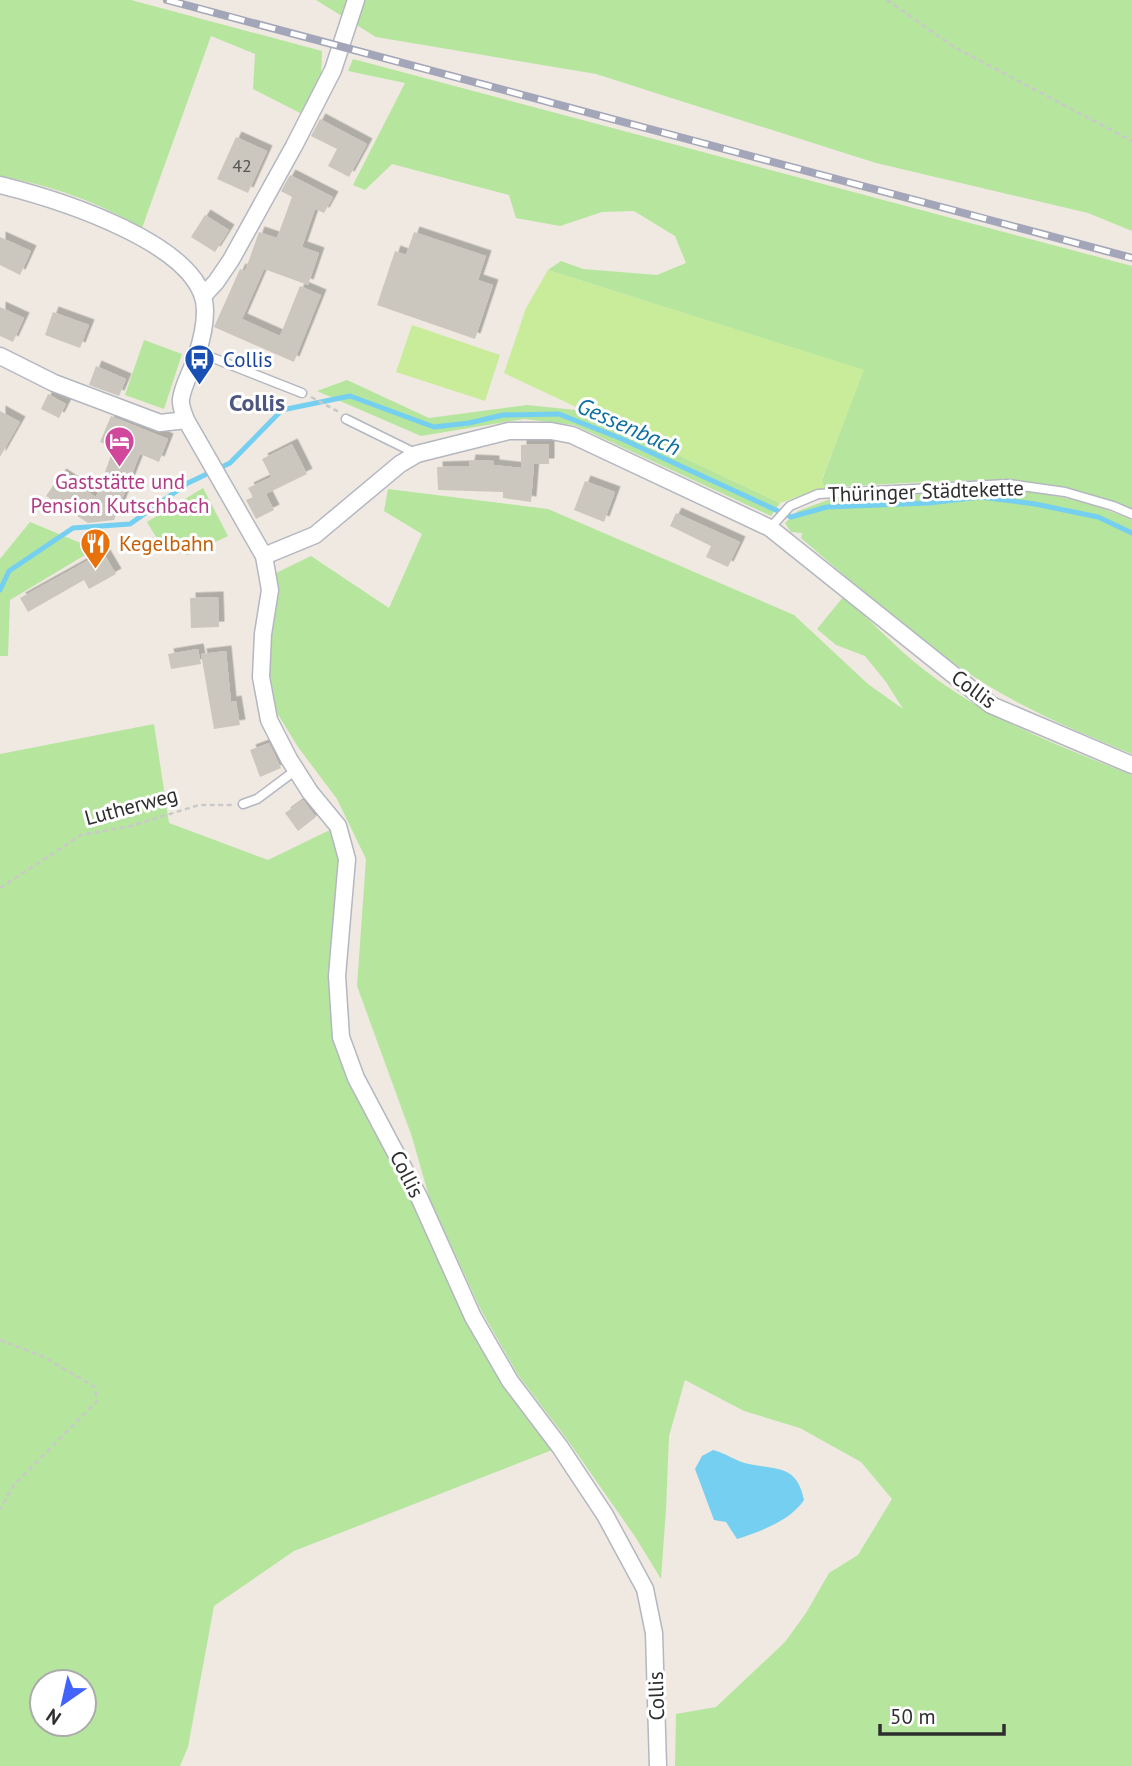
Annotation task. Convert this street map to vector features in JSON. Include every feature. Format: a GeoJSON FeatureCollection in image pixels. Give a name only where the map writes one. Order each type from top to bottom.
{"type":"FeatureCollection","features":[{"type":"Feature","properties":{"kind":"street"},"geometry":{"type":"LineString","coordinates":[[0,186],[38,194],[115,224],[174,258],[193,276],[203,296],[231,260],[294,146],[333,70],[356,0]]}},
{"type":"Feature","properties":{"kind":"street","name":"Collis"},"geometry":{"type":"LineString","coordinates":[[203,296],[205,312],[198,352],[180,401],[186,420],[219,481],[264,556],[270,590],[263,634],[261,677],[269,720],[296,770],[338,825],[347,859],[337,976],[341,1037],[356,1078],[419,1197],[473,1317],[510,1381],[560,1447],[605,1515],[645,1589],[654,1633],[659,1766]]}},
{"type":"Feature","properties":{"kind":"street"},"geometry":{"type":"LineString","coordinates":[[0,356],[54,383],[160,424],[186,420]]}},
{"type":"Feature","properties":{"kind":"street"},"geometry":{"type":"LineString","coordinates":[[264,556],[315,535],[400,464],[417,454],[509,431],[551,431],[572,435],[774,523]]}},
{"type":"Feature","properties":{"kind":"street","name":"Collis"},"geometry":{"type":"LineString","coordinates":[[774,523],[836,579],[991,705],[1132,765]]}},
{"type":"Feature","properties":{"kind":"lane"},"geometry":{"type":"LineString","coordinates":[[198,352],[306,395]]}},
{"type":"Feature","properties":{"kind":"lane"},"geometry":{"type":"LineString","coordinates":[[346,419],[417,454]]}},
{"type":"Feature","properties":{"kind":"lane","name":"Thüringer Städtekette"},"geometry":{"type":"LineString","coordinates":[[774,523],[790,506],[818,494],[1008,484],[1065,492],[1132,514]]}},
{"type":"Feature","properties":{"kind":"lane"},"geometry":{"type":"LineString","coordinates":[[243,804],[257,799],[296,770]]}},
{"type":"Feature","properties":{"kind":"path"},"geometry":{"type":"LineString","coordinates":[[887,0],[954,47],[1132,141]]}},
{"type":"Feature","properties":{"kind":"path"},"geometry":{"type":"LineString","coordinates":[[306,395],[336,408]]}},
{"type":"Feature","properties":{"kind":"path","name":"Lutherweg"},"geometry":{"type":"LineString","coordinates":[[0,888],[81,835],[131,826],[199,804],[243,804]]}},
{"type":"Feature","properties":{"kind":"path"},"geometry":{"type":"LineString","coordinates":[[0,1340],[44,1357],[95,1387],[97,1401],[14,1485],[0,1509]]}},
{"type":"Feature","properties":{"kind":"green space"},"geometry":{"type":"Polygon","coordinates":[[[0,0],[131,0],[322,51],[321,80],[302,114],[253,89],[255,54],[211,36],[142,228],[73,196],[0,176],[0,0]]]}},
{"type":"Feature","properties":{"kind":"green space"},"geometry":{"type":"Polygon","coordinates":[[[316,0],[1132,0],[1132,231],[1088,213],[876,163],[596,74],[376,37],[316,0]]]}},
{"type":"Feature","properties":{"kind":"green space"},"geometry":{"type":"Polygon","coordinates":[[[353,59],[1132,266],[1132,509],[1057,487],[1019,483],[941,481],[824,488],[822,480],[863,370],[548,270],[561,261],[583,269],[657,275],[686,263],[675,236],[634,211],[602,212],[560,226],[516,218],[509,195],[392,164],[365,190],[353,185],[405,83],[348,71],[353,59]]]}},
{"type":"Feature","properties":{"kind":"green space"},"geometry":{"type":"Polygon","coordinates":[[[548,270],[864,370],[822,479],[824,488],[780,503],[504,373],[526,308],[548,270]]]}},
{"type":"Feature","properties":{"kind":"green space"},"geometry":{"type":"Polygon","coordinates":[[[412,325],[500,355],[485,401],[396,372],[412,325]]]}},
{"type":"Feature","properties":{"kind":"green space"},"geometry":{"type":"Polygon","coordinates":[[[144,340],[182,354],[164,409],[125,395],[144,340]]]}},
{"type":"Feature","properties":{"kind":"green space"},"geometry":{"type":"Polygon","coordinates":[[[347,380],[429,418],[527,405],[585,411],[780,503],[771,516],[574,425],[524,419],[421,436],[317,391],[347,380]]]}},
{"type":"Feature","properties":{"kind":"green space"},"geometry":{"type":"Polygon","coordinates":[[[203,488],[228,536],[188,555],[162,547],[147,522],[203,488]]]}},
{"type":"Feature","properties":{"kind":"green space"},"geometry":{"type":"Polygon","coordinates":[[[993,488],[1064,498],[1132,520],[1132,754],[1041,714],[976,678],[896,619],[801,538],[802,533],[791,532],[785,523],[798,511],[833,498],[993,488]]]}},
{"type":"Feature","properties":{"kind":"green space"},"geometry":{"type":"Polygon","coordinates":[[[388,489],[548,509],[794,615],[868,684],[903,709],[865,656],[836,645],[817,629],[844,596],[913,661],[972,702],[1023,730],[1132,775],[1132,1766],[675,1766],[676,1714],[716,1707],[785,1642],[806,1613],[829,1573],[858,1555],[892,1499],[861,1462],[800,1428],[744,1411],[685,1380],[669,1436],[661,1579],[636,1538],[569,1442],[518,1375],[481,1310],[430,1200],[412,1137],[357,986],[366,859],[337,799],[298,747],[277,713],[268,676],[271,621],[277,591],[276,573],[311,556],[389,608],[422,534],[384,511],[388,489]]]}},
{"type":"Feature","properties":{"kind":"green space"},"geometry":{"type":"Polygon","coordinates":[[[30,522],[95,549],[10,600],[8,656],[0,656],[0,559],[30,522]]]}},
{"type":"Feature","properties":{"kind":"green space"},"geometry":{"type":"Polygon","coordinates":[[[154,724],[169,823],[268,860],[338,826],[347,867],[341,1037],[473,1317],[560,1447],[294,1551],[214,1606],[188,1747],[180,1766],[0,1766],[0,754],[154,724]]]}},
{"type":"Feature","properties":{"kind":"water"},"geometry":{"type":"Polygon","coordinates":[[[713,1450],[745,1463],[785,1471],[797,1480],[804,1500],[783,1519],[737,1539],[726,1522],[714,1520],[695,1469],[702,1456],[713,1450]]]}},
{"type":"Feature","properties":{"kind":"building"},"geometry":{"type":"Polygon","coordinates":[[[320,119],[367,144],[349,177],[328,166],[337,149],[311,136],[320,119]]]}},
{"type":"Feature","properties":{"kind":"building"},"geometry":{"type":"Polygon","coordinates":[[[236,137],[267,151],[248,193],[217,179],[236,137]]]}},
{"type":"Feature","properties":{"kind":"building"},"geometry":{"type":"Polygon","coordinates":[[[290,175],[333,197],[324,213],[315,209],[302,247],[319,253],[308,285],[264,269],[242,319],[280,336],[300,286],[321,295],[294,362],[214,327],[240,269],[245,271],[259,232],[277,238],[292,197],[281,191],[290,175]]]}},
{"type":"Feature","properties":{"kind":"building"},"geometry":{"type":"Polygon","coordinates":[[[205,215],[229,230],[215,252],[191,237],[205,215]]]}},
{"type":"Feature","properties":{"kind":"building"},"geometry":{"type":"Polygon","coordinates":[[[414,232],[486,256],[478,280],[493,285],[475,339],[377,305],[395,251],[406,255],[414,232]]]}},
{"type":"Feature","properties":{"kind":"building"},"geometry":{"type":"Polygon","coordinates":[[[0,237],[31,251],[20,275],[0,265],[0,237]]]}},
{"type":"Feature","properties":{"kind":"building"},"geometry":{"type":"Polygon","coordinates":[[[0,307],[24,318],[13,342],[0,336],[0,307]]]}},
{"type":"Feature","properties":{"kind":"building"},"geometry":{"type":"Polygon","coordinates":[[[53,312],[89,325],[80,348],[45,335],[53,312]]]}},
{"type":"Feature","properties":{"kind":"building"},"geometry":{"type":"Polygon","coordinates":[[[96,366],[126,379],[119,396],[89,385],[96,366]]]}},
{"type":"Feature","properties":{"kind":"building"},"geometry":{"type":"Polygon","coordinates":[[[48,394],[66,404],[59,418],[41,409],[48,394]]]}},
{"type":"Feature","properties":{"kind":"building"},"geometry":{"type":"Polygon","coordinates":[[[0,411],[20,422],[0,457],[0,411]]]}},
{"type":"Feature","properties":{"kind":"building","name":"Gaststätte und Pension Kutschbach"},"geometry":{"type":"Polygon","coordinates":[[[111,416],[168,439],[159,462],[140,454],[114,520],[88,523],[46,496],[61,474],[96,497],[114,447],[100,442],[111,416]]]}},
{"type":"Feature","properties":{"kind":"building"},"geometry":{"type":"Polygon","coordinates":[[[292,444],[307,474],[266,494],[274,510],[256,519],[246,500],[253,497],[248,488],[271,477],[262,459],[292,444]]]}},
{"type":"Feature","properties":{"kind":"building"},"geometry":{"type":"Polygon","coordinates":[[[549,444],[549,464],[534,464],[531,502],[503,498],[503,492],[438,490],[437,467],[469,466],[470,460],[494,461],[494,465],[521,468],[521,445],[549,444]]]}},
{"type":"Feature","properties":{"kind":"building"},"geometry":{"type":"Polygon","coordinates":[[[585,481],[615,492],[604,522],[574,510],[585,481]]]}},
{"type":"Feature","properties":{"kind":"building"},"geometry":{"type":"Polygon","coordinates":[[[676,513],[740,542],[728,567],[706,557],[711,546],[670,526],[676,513]]]}},
{"type":"Feature","properties":{"kind":"building"},"geometry":{"type":"Polygon","coordinates":[[[103,552],[116,574],[89,589],[84,580],[28,612],[20,598],[103,552]]]}},
{"type":"Feature","properties":{"kind":"building"},"geometry":{"type":"Polygon","coordinates":[[[218,597],[219,627],[191,628],[190,598],[218,597]]]}},
{"type":"Feature","properties":{"kind":"building"},"geometry":{"type":"Polygon","coordinates":[[[198,649],[201,664],[171,669],[168,654],[198,649]]]}},
{"type":"Feature","properties":{"kind":"building"},"geometry":{"type":"Polygon","coordinates":[[[226,651],[231,702],[236,701],[240,725],[214,729],[201,654],[226,651]]]}},
{"type":"Feature","properties":{"kind":"building"},"geometry":{"type":"Polygon","coordinates":[[[269,743],[281,768],[260,777],[250,750],[269,743]]]}},
{"type":"Feature","properties":{"kind":"building"},"geometry":{"type":"Polygon","coordinates":[[[303,800],[316,817],[298,831],[285,813],[303,800]]]}},
{"type":"Feature","properties":{"kind":"waterway","name":"Gessenbach"},"geometry":{"type":"LineString","coordinates":[[0,590],[9,571],[73,528],[130,524],[188,483],[230,463],[282,410],[350,396],[434,427],[503,415],[559,414],[622,439],[791,517],[827,507],[929,503],[980,497],[1035,504],[1098,517],[1132,533]]}},
{"type":"Feature","properties":{"kind":"railway"},"geometry":{"type":"LineString","coordinates":[[167,0],[1132,258]]}},
{"type":"Feature","properties":{"kind":"place","name":"Collis"},"geometry":{"type":"Point","coordinates":[200,386]}},
{"type":"Feature","properties":{"kind":"place","name":"Gaststätte und Pension Kutschbach"},"geometry":{"type":"Point","coordinates":[120,468]}},
{"type":"Feature","properties":{"kind":"place","name":"Kegelbahn"},"geometry":{"type":"Point","coordinates":[96,570]}},
{"type":"Feature","properties":{"kind":"district","name":"Collis"},"geometry":{"type":"Point","coordinates":[257,402]}}]}
